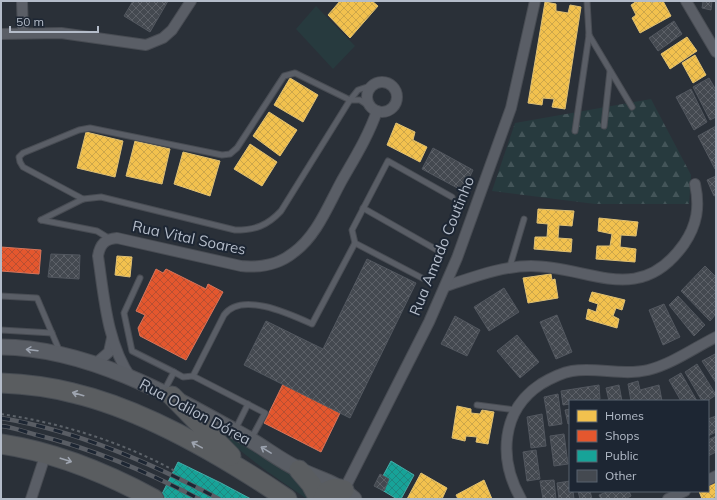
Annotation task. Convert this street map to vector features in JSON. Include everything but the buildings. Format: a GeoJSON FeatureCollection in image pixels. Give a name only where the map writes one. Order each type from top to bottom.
{"type":"FeatureCollection","features":[{"type":"Feature","properties":{"kind":"highway"},"geometry":{"type":"LineString","coordinates":[[1,383],[41,387],[73,393],[104,402],[136,414],[180,435],[255,478],[287,499]]}},
{"type":"Feature","properties":{"kind":"highway"},"geometry":{"type":"LineString","coordinates":[[168,394],[255,478]]}},
{"type":"Feature","properties":{"kind":"highway"},"geometry":{"type":"LineString","coordinates":[[1,444],[46,453],[83,466],[154,499]]}},
{"type":"Feature","properties":{"kind":"highway"},"geometry":{"type":"LineString","coordinates":[[299,470],[312,484],[319,499]]}},
{"type":"Feature","properties":{"kind":"highway"},"geometry":{"type":"LineString","coordinates":[[323,499],[328,490],[336,488],[349,495]]}},
{"type":"Feature","properties":{"kind":"street"},"geometry":{"type":"LineString","coordinates":[[22,1],[23,33]]}},
{"type":"Feature","properties":{"kind":"street"},"geometry":{"type":"LineString","coordinates":[[1,34],[62,33],[146,45],[163,38],[172,30],[191,1]]}},
{"type":"Feature","properties":{"kind":"street","name":"Rua Amado Coutinho"},"geometry":{"type":"LineString","coordinates":[[349,495],[446,286],[511,108],[535,1]]}},
{"type":"Feature","properties":{"kind":"street"},"geometry":{"type":"LineString","coordinates":[[686,1],[716,52]]}},
{"type":"Feature","properties":{"kind":"street"},"geometry":{"type":"LineString","coordinates":[[377,82],[388,82],[392,85],[397,94],[397,100],[392,109],[382,112],[374,110],[367,99],[369,89],[377,82]]}},
{"type":"Feature","properties":{"kind":"street","name":"Rua Vital Soares"},"geometry":{"type":"LineString","coordinates":[[131,378],[122,364],[112,336],[98,256],[99,248],[110,239],[125,239],[255,268],[269,266],[282,260],[294,253],[315,229],[368,132],[374,110]]}},
{"type":"Feature","properties":{"kind":"street"},"geometry":{"type":"LineString","coordinates":[[446,286],[510,266],[554,268],[615,280],[639,278],[653,272],[668,262],[680,249],[691,233],[697,216],[698,200],[695,184]]}},
{"type":"Feature","properties":{"kind":"street","name":"Rua Vital Soares"},"geometry":{"type":"LineString","coordinates":[[94,365],[109,352],[112,336]]}},
{"type":"Feature","properties":{"kind":"street"},"geometry":{"type":"LineString","coordinates":[[522,499],[510,474],[506,453],[506,437],[515,410],[526,396],[534,389],[562,373],[578,370],[624,372],[647,370],[659,367],[716,337]]}},
{"type":"Feature","properties":{"kind":"street","name":"Rua Odilon Dórea"},"geometry":{"type":"LineString","coordinates":[[1,347],[36,350],[62,356],[131,378],[168,394],[250,440],[299,470],[330,481],[349,495]]}},
{"type":"Feature","properties":{"kind":"street"},"geometry":{"type":"LineString","coordinates":[[31,499],[46,453]]}},
{"type":"Feature","properties":{"kind":"street"},"geometry":{"type":"LineString","coordinates":[[668,499],[682,492]]}},
{"type":"Feature","properties":{"kind":"lane"},"geometry":{"type":"LineString","coordinates":[[575,131],[589,35],[587,1]]}},
{"type":"Feature","properties":{"kind":"lane"},"geometry":{"type":"LineString","coordinates":[[589,35],[632,107]]}},
{"type":"Feature","properties":{"kind":"lane"},"geometry":{"type":"LineString","coordinates":[[604,126],[610,70]]}},
{"type":"Feature","properties":{"kind":"lane"},"geometry":{"type":"LineString","coordinates":[[83,199],[23,167],[19,157],[23,152],[79,130],[90,128],[222,155],[230,154],[237,148],[284,76],[288,74],[295,74],[350,100],[360,100],[374,110]]}},
{"type":"Feature","properties":{"kind":"lane"},"geometry":{"type":"LineString","coordinates":[[110,239],[97,231],[41,220],[83,199],[101,196],[235,230],[256,229],[266,225],[285,205],[350,100],[358,90],[373,85]]}},
{"type":"Feature","properties":{"kind":"lane"},"geometry":{"type":"LineString","coordinates":[[193,376],[224,315],[228,309],[237,305],[268,307],[285,312],[312,324],[355,243],[352,230],[388,161],[452,197]]}},
{"type":"Feature","properties":{"kind":"lane"},"geometry":{"type":"LineString","coordinates":[[363,208],[437,250]]}},
{"type":"Feature","properties":{"kind":"lane"},"geometry":{"type":"LineString","coordinates":[[510,266],[524,219]]}},
{"type":"Feature","properties":{"kind":"lane"},"geometry":{"type":"LineString","coordinates":[[355,243],[422,278]]}},
{"type":"Feature","properties":{"kind":"lane"},"geometry":{"type":"LineString","coordinates":[[140,278],[124,313],[132,351],[183,377],[193,376],[265,413],[250,440]]}},
{"type":"Feature","properties":{"kind":"lane"},"geometry":{"type":"LineString","coordinates":[[1,296],[37,298],[62,356]]}},
{"type":"Feature","properties":{"kind":"lane"},"geometry":{"type":"LineString","coordinates":[[1,330],[52,333]]}},
{"type":"Feature","properties":{"kind":"lane"},"geometry":{"type":"LineString","coordinates":[[168,394],[174,372]]}},
{"type":"Feature","properties":{"kind":"lane"},"geometry":{"type":"LineString","coordinates":[[234,431],[248,404]]}},
{"type":"Feature","properties":{"kind":"lane"},"geometry":{"type":"LineString","coordinates":[[477,405],[515,410]]}},
{"type":"Feature","properties":{"kind":"path"},"geometry":{"type":"LineString","coordinates":[[1,414],[59,426],[123,446],[175,471]]}},
{"type":"Feature","properties":{"kind":"green space"},"geometry":{"type":"Polygon","coordinates":[[[316,6],[355,46],[333,69],[296,29],[316,6]]]}},
{"type":"Feature","properties":{"kind":"green space"},"geometry":{"type":"Polygon","coordinates":[[[651,99],[691,175],[689,204],[595,204],[492,191],[515,123],[651,99]]]}},
{"type":"Feature","properties":{"kind":"green space"},"geometry":{"type":"Polygon","coordinates":[[[210,424],[304,481],[313,499],[307,499],[269,473],[233,445],[210,424]]]}},
{"type":"Feature","properties":{"kind":"railway"},"geometry":{"type":"LineString","coordinates":[[1,418],[58,431],[113,450],[167,473],[219,499]]}},
{"type":"Feature","properties":{"kind":"railway"},"geometry":{"type":"LineString","coordinates":[[1,426],[14,428],[99,454],[120,462],[199,499]]}}]}
